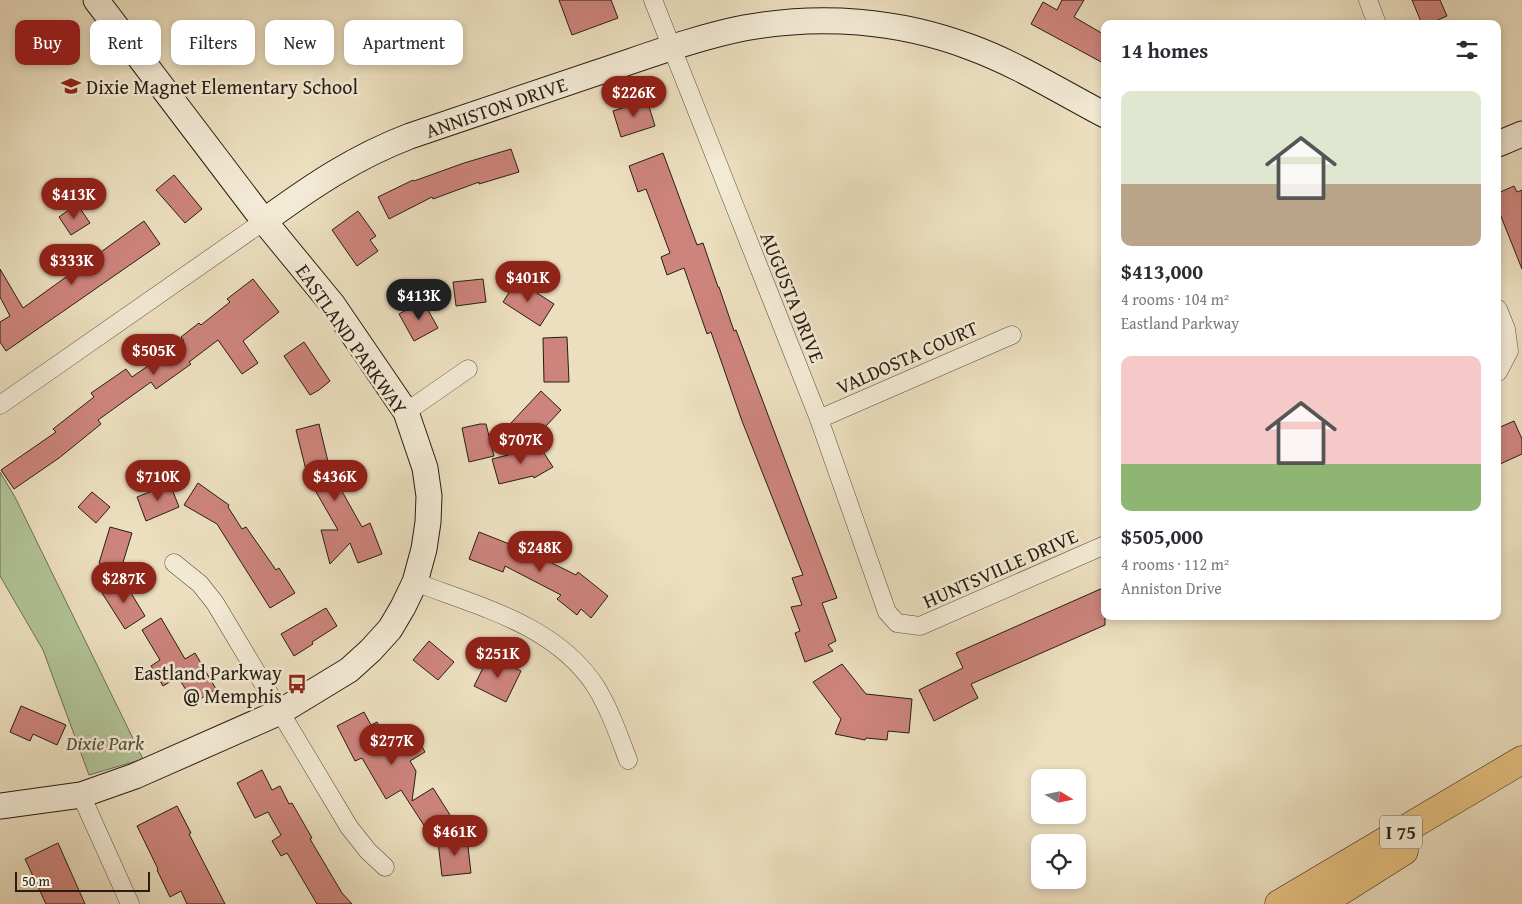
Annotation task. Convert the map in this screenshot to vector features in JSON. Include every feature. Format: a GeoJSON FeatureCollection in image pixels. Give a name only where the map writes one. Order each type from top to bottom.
{"type":"FeatureCollection","features":[{"type":"Feature","properties":{"kind":"highway","name":"I 75"},"geometry":{"type":"LineString","coordinates":[[1280,904],[1522,760]]}},
{"type":"Feature","properties":{"kind":"highway"},"geometry":{"type":"LineString","coordinates":[[1320,904],[1522,777]]}},
{"type":"Feature","properties":{"kind":"street","name":"EASTLAND PARKWAY"},"geometry":{"type":"LineString","coordinates":[[0,805],[81,795],[184,756],[280,712],[349,670],[372,650],[390,629],[415,582],[424,549],[428,522],[429,496],[425,468],[406,412],[332,305],[264,221],[96,0]]}},
{"type":"Feature","properties":{"kind":"street","name":"AUGUSTA DRIVE"},"geometry":{"type":"LineString","coordinates":[[652,0],[819,419],[887,612]]}},
{"type":"Feature","properties":{"kind":"street"},"geometry":{"type":"LineString","coordinates":[[1368,0],[1376,20]]}},
{"type":"Feature","properties":{"kind":"street","name":"ANNISTON DRIVE"},"geometry":{"type":"LineString","coordinates":[[0,405],[318,182],[378,149],[671,48],[743,29],[780,22],[818,20],[860,21],[896,26],[969,46],[992,55],[1101,113]]}},
{"type":"Feature","properties":{"kind":"street"},"geometry":{"type":"LineString","coordinates":[[1501,143],[1522,134]]}},
{"type":"Feature","properties":{"kind":"street"},"geometry":{"type":"LineString","coordinates":[[1501,316],[1506,329],[1509,351],[1501,366]]}},
{"type":"Feature","properties":{"kind":"street","name":"VALDOSTA COURT"},"geometry":{"type":"LineString","coordinates":[[819,419],[1012,335]]}},
{"type":"Feature","properties":{"kind":"street"},"geometry":{"type":"LineString","coordinates":[[406,412],[468,369]]}},
{"type":"Feature","properties":{"kind":"street","name":"HUNTSVILLE DRIVE"},"geometry":{"type":"LineString","coordinates":[[887,612],[897,623],[920,626],[1101,547]]}},
{"type":"Feature","properties":{"kind":"street"},"geometry":{"type":"LineString","coordinates":[[174,563],[200,584],[215,603],[349,827],[368,851],[385,867]]}},
{"type":"Feature","properties":{"kind":"street"},"geometry":{"type":"LineString","coordinates":[[415,582],[517,621],[550,639],[576,662],[596,687],[611,716],[628,760]]}},
{"type":"Feature","properties":{"kind":"street"},"geometry":{"type":"LineString","coordinates":[[81,795],[130,904]]}},
{"type":"Feature","properties":{"kind":"green space","name":"Dixie Park"},"geometry":{"type":"Polygon","coordinates":[[[0,472],[15,497],[143,759],[89,775],[43,650],[0,576],[0,472]]]}},
{"type":"Feature","properties":{"kind":"building"},"geometry":{"type":"Polygon","coordinates":[[[559,0],[611,0],[618,18],[572,35],[559,0]]]}},
{"type":"Feature","properties":{"kind":"building"},"geometry":{"type":"Polygon","coordinates":[[[1062,0],[1084,0],[1074,17],[1101,33],[1101,62],[1031,24],[1043,2],[1057,10],[1062,0]]]}},
{"type":"Feature","properties":{"kind":"building"},"geometry":{"type":"Polygon","coordinates":[[[1412,0],[1440,0],[1447,16],[1438,20],[1420,20],[1412,0]]]}},
{"type":"Feature","properties":{"kind":"building"},"geometry":{"type":"Polygon","coordinates":[[[647,100],[655,126],[621,137],[613,111],[647,100]]]}},
{"type":"Feature","properties":{"kind":"building"},"geometry":{"type":"Polygon","coordinates":[[[511,149],[519,172],[479,184],[479,182],[433,199],[432,197],[389,219],[378,197],[413,180],[511,149]]]}},
{"type":"Feature","properties":{"kind":"building"},"geometry":{"type":"Polygon","coordinates":[[[663,153],[697,245],[703,243],[734,331],[736,330],[837,598],[822,603],[836,641],[828,645],[833,651],[805,662],[795,633],[800,631],[791,607],[802,605],[792,578],[803,575],[742,421],[711,332],[707,334],[684,268],[667,275],[661,257],[670,253],[646,189],[638,192],[629,166],[663,153]]]}},
{"type":"Feature","properties":{"kind":"building"},"geometry":{"type":"Polygon","coordinates":[[[174,175],[202,209],[185,223],[156,190],[174,175]]]}},
{"type":"Feature","properties":{"kind":"building"},"geometry":{"type":"Polygon","coordinates":[[[1514,186],[1517,192],[1522,190],[1522,269],[1501,216],[1501,192],[1514,186]]]}},
{"type":"Feature","properties":{"kind":"building"},"geometry":{"type":"Polygon","coordinates":[[[77,204],[90,223],[71,235],[59,217],[77,204]]]}},
{"type":"Feature","properties":{"kind":"building"},"geometry":{"type":"Polygon","coordinates":[[[358,211],[376,236],[370,240],[378,251],[357,266],[332,230],[358,211]]]}},
{"type":"Feature","properties":{"kind":"building"},"geometry":{"type":"Polygon","coordinates":[[[144,221],[160,244],[6,351],[0,342],[0,322],[10,316],[0,297],[0,269],[23,308],[144,221]]]}},
{"type":"Feature","properties":{"kind":"building"},"geometry":{"type":"Polygon","coordinates":[[[253,279],[279,312],[243,341],[258,363],[242,374],[218,340],[189,362],[191,364],[156,389],[151,382],[98,420],[101,424],[59,458],[14,489],[1,470],[56,432],[53,429],[94,397],[91,393],[126,369],[132,377],[184,341],[181,337],[199,323],[201,325],[230,302],[227,299],[253,279]]]}},
{"type":"Feature","properties":{"kind":"building"},"geometry":{"type":"Polygon","coordinates":[[[483,279],[486,302],[456,306],[453,282],[483,279]]]}},
{"type":"Feature","properties":{"kind":"building"},"geometry":{"type":"Polygon","coordinates":[[[517,280],[554,304],[540,326],[503,302],[517,280]]]}},
{"type":"Feature","properties":{"kind":"building"},"geometry":{"type":"Polygon","coordinates":[[[423,301],[438,328],[414,341],[399,314],[423,301]]]}},
{"type":"Feature","properties":{"kind":"building"},"geometry":{"type":"Polygon","coordinates":[[[567,337],[569,382],[544,382],[543,338],[567,337]]]}},
{"type":"Feature","properties":{"kind":"building"},"geometry":{"type":"Polygon","coordinates":[[[304,342],[330,381],[310,395],[284,356],[304,342]]]}},
{"type":"Feature","properties":{"kind":"building"},"geometry":{"type":"Polygon","coordinates":[[[541,391],[561,410],[531,442],[511,423],[541,391]]]}},
{"type":"Feature","properties":{"kind":"building"},"geometry":{"type":"Polygon","coordinates":[[[1514,421],[1522,439],[1522,454],[1501,464],[1501,427],[1514,421]]]}},
{"type":"Feature","properties":{"kind":"building"},"geometry":{"type":"Polygon","coordinates":[[[319,424],[330,470],[362,527],[370,523],[382,554],[358,563],[350,543],[330,564],[321,530],[338,530],[308,478],[296,430],[319,424]]]}},
{"type":"Feature","properties":{"kind":"building"},"geometry":{"type":"Polygon","coordinates":[[[486,424],[494,456],[469,462],[462,428],[486,424]]]}},
{"type":"Feature","properties":{"kind":"building"},"geometry":{"type":"Polygon","coordinates":[[[540,447],[553,467],[534,478],[533,476],[499,484],[492,459],[540,447]]]}},
{"type":"Feature","properties":{"kind":"building"},"geometry":{"type":"Polygon","coordinates":[[[198,483],[229,505],[228,507],[242,529],[246,527],[276,570],[279,568],[295,593],[270,608],[217,524],[184,505],[198,483]]]}},
{"type":"Feature","properties":{"kind":"building"},"geometry":{"type":"Polygon","coordinates":[[[170,484],[179,507],[146,521],[137,497],[170,484]]]}},
{"type":"Feature","properties":{"kind":"building"},"geometry":{"type":"Polygon","coordinates":[[[92,492],[110,507],[96,523],[78,507],[92,492]]]}},
{"type":"Feature","properties":{"kind":"building"},"geometry":{"type":"Polygon","coordinates":[[[110,527],[132,533],[121,569],[99,563],[110,527]]]}},
{"type":"Feature","properties":{"kind":"building"},"geometry":{"type":"Polygon","coordinates":[[[479,532],[532,553],[576,575],[578,572],[608,596],[591,618],[581,609],[577,615],[557,599],[561,595],[505,566],[503,572],[469,559],[479,532]]]}},
{"type":"Feature","properties":{"kind":"building"},"geometry":{"type":"Polygon","coordinates":[[[123,580],[145,616],[125,629],[102,593],[123,580]]]}},
{"type":"Feature","properties":{"kind":"building"},"geometry":{"type":"Polygon","coordinates":[[[1101,589],[1101,620],[1105,620],[1105,625],[971,684],[978,698],[934,721],[919,690],[963,668],[956,653],[1101,589]]]}},
{"type":"Feature","properties":{"kind":"building"},"geometry":{"type":"Polygon","coordinates":[[[326,608],[337,626],[294,656],[281,634],[326,608]]]}},
{"type":"Feature","properties":{"kind":"building"},"geometry":{"type":"Polygon","coordinates":[[[161,618],[185,659],[195,653],[216,689],[194,703],[178,677],[163,686],[151,666],[160,660],[142,630],[161,618]]]}},
{"type":"Feature","properties":{"kind":"building"},"geometry":{"type":"Polygon","coordinates":[[[429,641],[454,662],[438,680],[413,660],[429,641]]]}},
{"type":"Feature","properties":{"kind":"building"},"geometry":{"type":"Polygon","coordinates":[[[489,656],[521,671],[506,702],[474,686],[489,656]]]}},
{"type":"Feature","properties":{"kind":"building"},"geometry":{"type":"Polygon","coordinates":[[[842,664],[866,694],[912,699],[909,733],[888,731],[887,740],[866,738],[865,740],[835,734],[841,719],[813,682],[842,664]]]}},
{"type":"Feature","properties":{"kind":"building"},"geometry":{"type":"Polygon","coordinates":[[[21,706],[66,725],[57,745],[33,734],[30,741],[10,732],[21,706]]]}},
{"type":"Feature","properties":{"kind":"building"},"geometry":{"type":"Polygon","coordinates":[[[364,712],[371,725],[377,722],[392,750],[416,736],[425,752],[410,761],[416,771],[412,801],[433,788],[450,815],[427,830],[401,790],[386,799],[362,758],[355,761],[337,726],[364,712]]]}},
{"type":"Feature","properties":{"kind":"building"},"geometry":{"type":"Polygon","coordinates":[[[262,770],[272,790],[280,786],[289,804],[292,803],[312,838],[310,839],[342,893],[352,904],[317,904],[287,853],[281,856],[272,841],[281,835],[268,812],[255,818],[237,783],[262,770]]]}},
{"type":"Feature","properties":{"kind":"building"},"geometry":{"type":"Polygon","coordinates":[[[177,806],[191,833],[189,834],[225,904],[187,904],[181,891],[170,897],[137,826],[177,806]]]}},
{"type":"Feature","properties":{"kind":"building"},"geometry":{"type":"Polygon","coordinates":[[[467,838],[471,873],[442,876],[438,842],[467,838]]]}},
{"type":"Feature","properties":{"kind":"building"},"geometry":{"type":"Polygon","coordinates":[[[58,843],[85,904],[46,904],[25,859],[58,843]]]}},
{"type":"Feature","properties":{"kind":"place","name":"Dixie Magnet Elementary School"},"geometry":{"type":"Point","coordinates":[71,86]}},
{"type":"Feature","properties":{"kind":"place","name":"Eastland Parkway @ Memphis"},"geometry":{"type":"Point","coordinates":[297,684]}}]}
